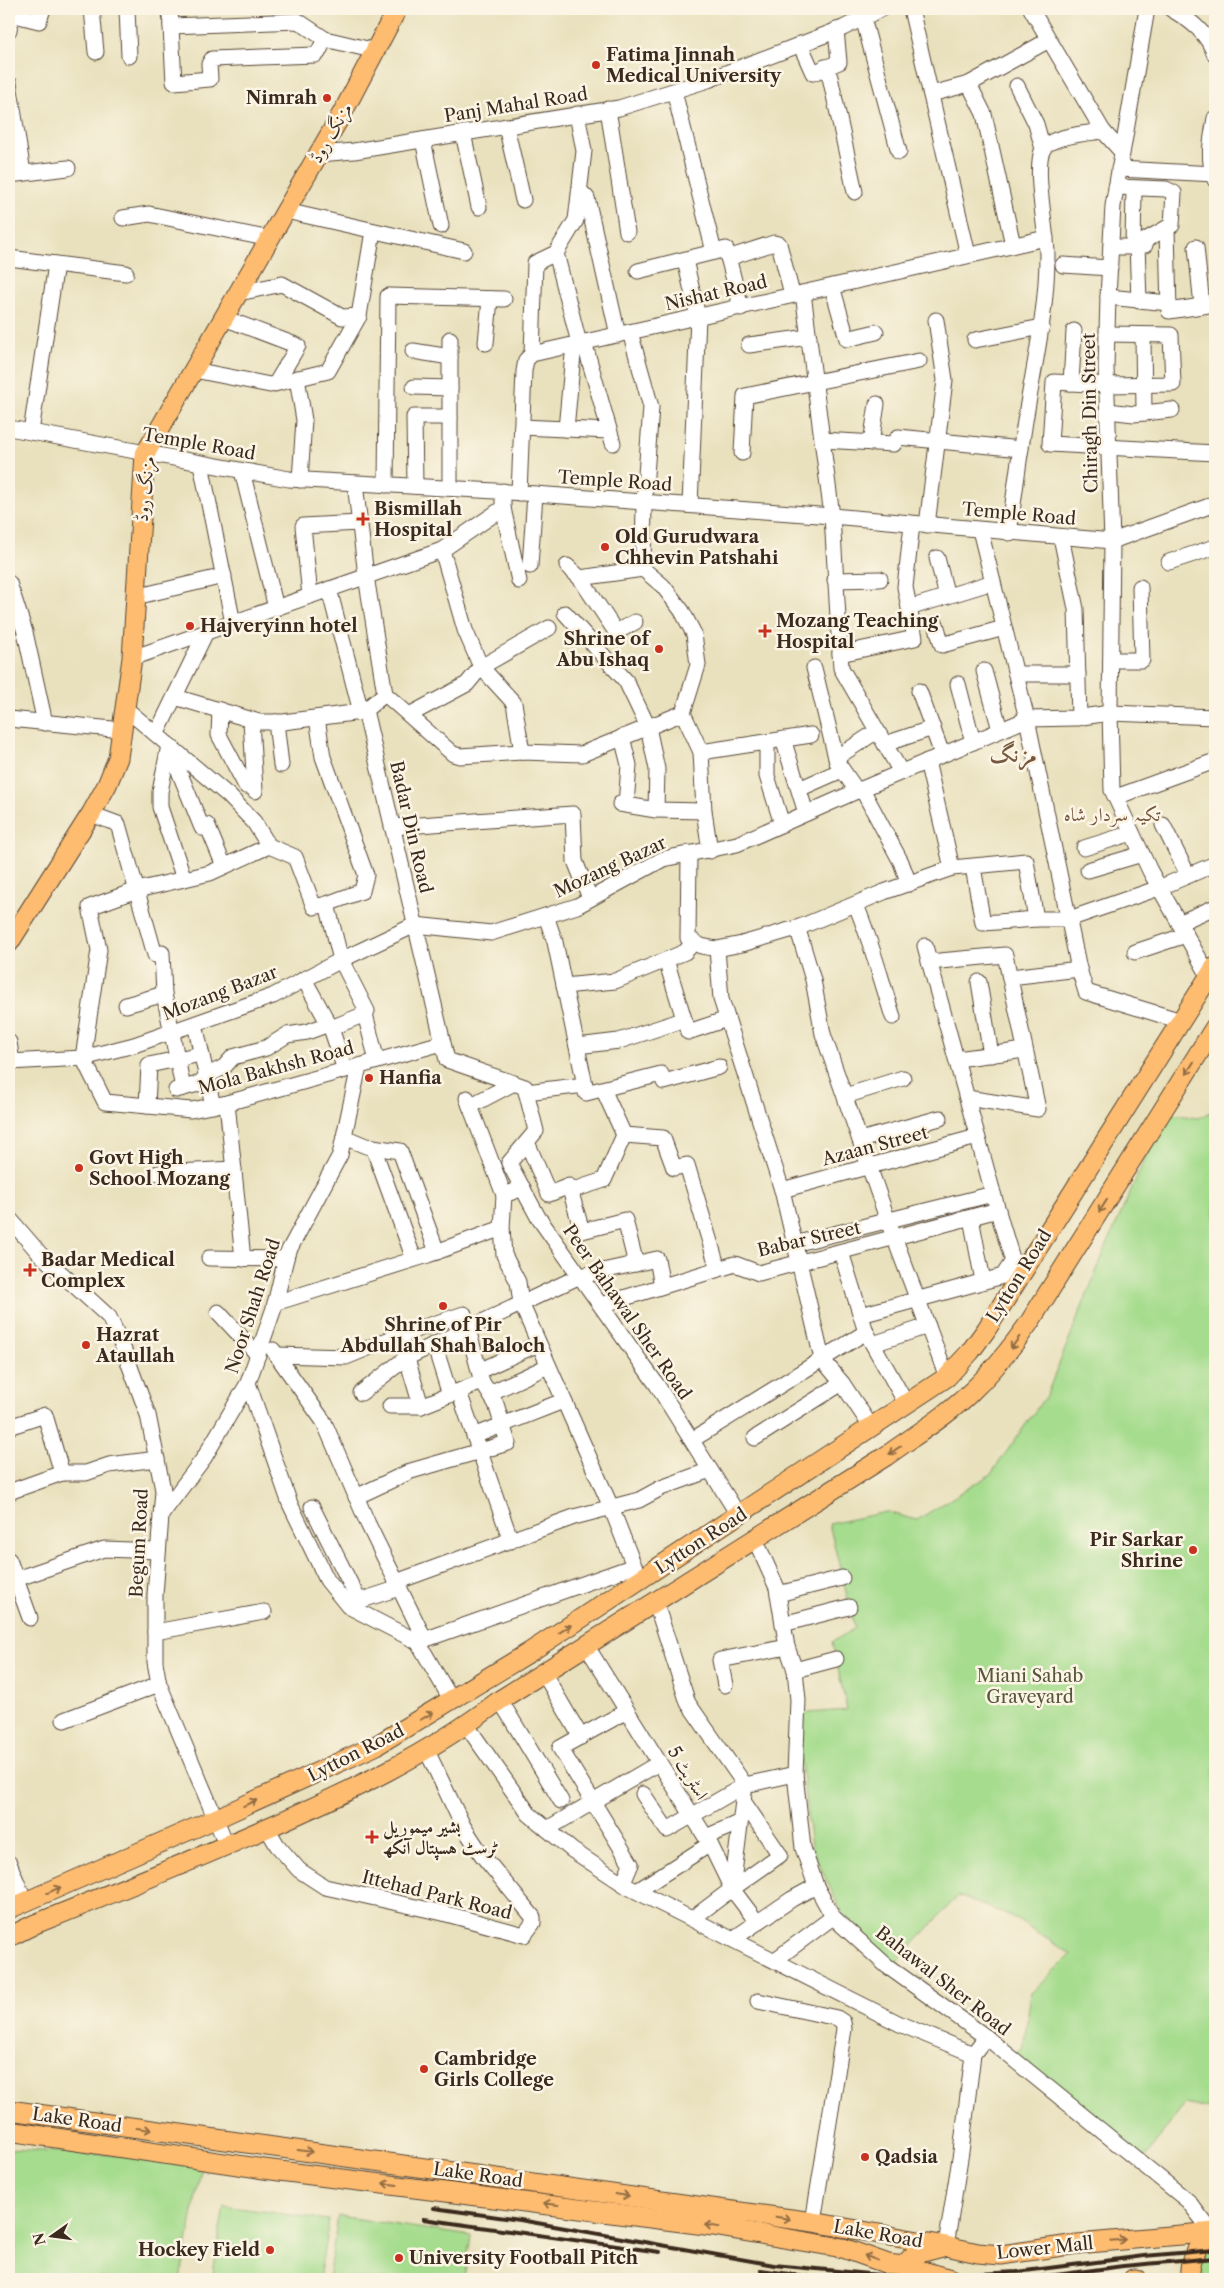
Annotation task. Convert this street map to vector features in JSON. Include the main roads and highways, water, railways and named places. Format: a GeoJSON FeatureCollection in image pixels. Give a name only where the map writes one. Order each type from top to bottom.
{"type":"FeatureCollection","features":[{"type":"Feature","properties":{"kind":"main road","name":"مزنگ روڈ"},"geometry":{"type":"LineString","coordinates":[[9,942],[91,814],[107,785],[118,758],[132,658],[145,454],[319,154],[397,9]]}},
{"type":"Feature","properties":{"kind":"main road","name":"Lytton Road"},"geometry":{"type":"LineString","coordinates":[[17,1906],[215,1819],[377,1744],[452,1701],[638,1573],[739,1516],[907,1405],[946,1377],[970,1352],[1016,1269],[1212,972]]}},
{"type":"Feature","properties":{"kind":"main road","name":"Lytton Road"},"geometry":{"type":"LineString","coordinates":[[10,1938],[35,1924],[227,1846],[383,1775],[427,1751],[467,1726],[500,1700],[543,1672],[886,1456],[944,1416],[971,1392],[1007,1354],[1040,1306],[1215,1027]]}},
{"type":"Feature","properties":{"kind":"main road"},"geometry":{"type":"LineString","coordinates":[[928,1390],[944,1416]]}},
{"type":"Feature","properties":{"kind":"main road","name":"Lake Road"},"geometry":{"type":"LineString","coordinates":[[9,2110],[812,2222],[946,2246]]}},
{"type":"Feature","properties":{"kind":"main road"},"geometry":{"type":"LineString","coordinates":[[9,2131],[264,2169],[714,2226],[843,2248],[888,2264],[897,2272],[952,2279]]}},
{"type":"Feature","properties":{"kind":"main road"},"geometry":{"type":"LineString","coordinates":[[1190,2279],[1190,2264],[1193,2255],[1214,2232]]}},
{"type":"Feature","properties":{"kind":"main road","name":"Lower Mall"},"geometry":{"type":"LineString","coordinates":[[897,2272],[915,2254],[946,2246],[978,2253],[1001,2255],[1077,2244],[1214,2232]]}},
{"type":"Feature","properties":{"kind":"railway"},"geometry":{"type":"LineString","coordinates":[[434,2208],[520,2220],[774,2265],[880,2275],[922,2277],[1017,2272],[1144,2256],[1215,2250]]}},
{"type":"Feature","properties":{"kind":"railway"},"geometry":{"type":"LineString","coordinates":[[423,2219],[660,2252]]}},
{"type":"Feature","properties":{"kind":"railway"},"geometry":{"type":"LineString","coordinates":[[1026,2279],[1123,2266],[1215,2258]]}},
{"type":"Feature","properties":{"kind":"railway"},"geometry":{"type":"LineString","coordinates":[[761,2270],[825,2279]]}},
{"type":"Feature","properties":{"kind":"place","name":"Fatima Jinnah Medical University"},"geometry":{"type":"Point","coordinates":[596,65]}},
{"type":"Feature","properties":{"kind":"place","name":"Nimrah"},"geometry":{"type":"Point","coordinates":[327,98]}},
{"type":"Feature","properties":{"kind":"place","name":"Bismillah Hospital"},"geometry":{"type":"Point","coordinates":[363,519]}},
{"type":"Feature","properties":{"kind":"place","name":"Old Gurudwara Chhevin Patshahi"},"geometry":{"type":"Point","coordinates":[605,547]}},
{"type":"Feature","properties":{"kind":"place","name":"Hajveryinn hotel"},"geometry":{"type":"Point","coordinates":[190,626]}},
{"type":"Feature","properties":{"kind":"place","name":"Mozang Teaching Hospital"},"geometry":{"type":"Point","coordinates":[765,631]}},
{"type":"Feature","properties":{"kind":"place","name":"Shrine of Abu Ishaq"},"geometry":{"type":"Point","coordinates":[659,649]}},
{"type":"Feature","properties":{"kind":"place","name":"Hanfia"},"geometry":{"type":"Point","coordinates":[369,1078]}},
{"type":"Feature","properties":{"kind":"place","name":"Govt High School Mozang"},"geometry":{"type":"Point","coordinates":[79,1168]}},
{"type":"Feature","properties":{"kind":"place","name":"Badar Medical Complex"},"geometry":{"type":"Point","coordinates":[30,1270]}},
{"type":"Feature","properties":{"kind":"place","name":"Shrine of Pir Abdullah Shah Baloch"},"geometry":{"type":"Point","coordinates":[443,1306]}},
{"type":"Feature","properties":{"kind":"place","name":"Hazrat Ataullah"},"geometry":{"type":"Point","coordinates":[86,1345]}},
{"type":"Feature","properties":{"kind":"place","name":"Pir Sarkar Shrine"},"geometry":{"type":"Point","coordinates":[1193,1550]}},
{"type":"Feature","properties":{"kind":"place","name":"بشیر میموریل ٹرسٹ ہسپتال آنکھ"},"geometry":{"type":"Point","coordinates":[372,1837]}},
{"type":"Feature","properties":{"kind":"place","name":"Cambridge Girls College"},"geometry":{"type":"Point","coordinates":[424,2069]}},
{"type":"Feature","properties":{"kind":"place","name":"Qadsia"},"geometry":{"type":"Point","coordinates":[865,2157]}},
{"type":"Feature","properties":{"kind":"place","name":"Hockey Field"},"geometry":{"type":"Point","coordinates":[270,2250]}},
{"type":"Feature","properties":{"kind":"place","name":"University Football Pitch"},"geometry":{"type":"Point","coordinates":[399,2258]}},
{"type":"Feature","properties":{"kind":"district","name":"مزنگ"},"geometry":{"type":"Point","coordinates":[1013,754]}},
{"type":"Feature","properties":{"kind":"district","name":"تکیہ سردار شاہ"},"geometry":{"type":"Point","coordinates":[1112,814]}},
{"type":"Feature","properties":{"kind":"park label","name":"Miani Sahab Graveyard"},"geometry":{"type":"Point","coordinates":[1030,1686]}}]}
